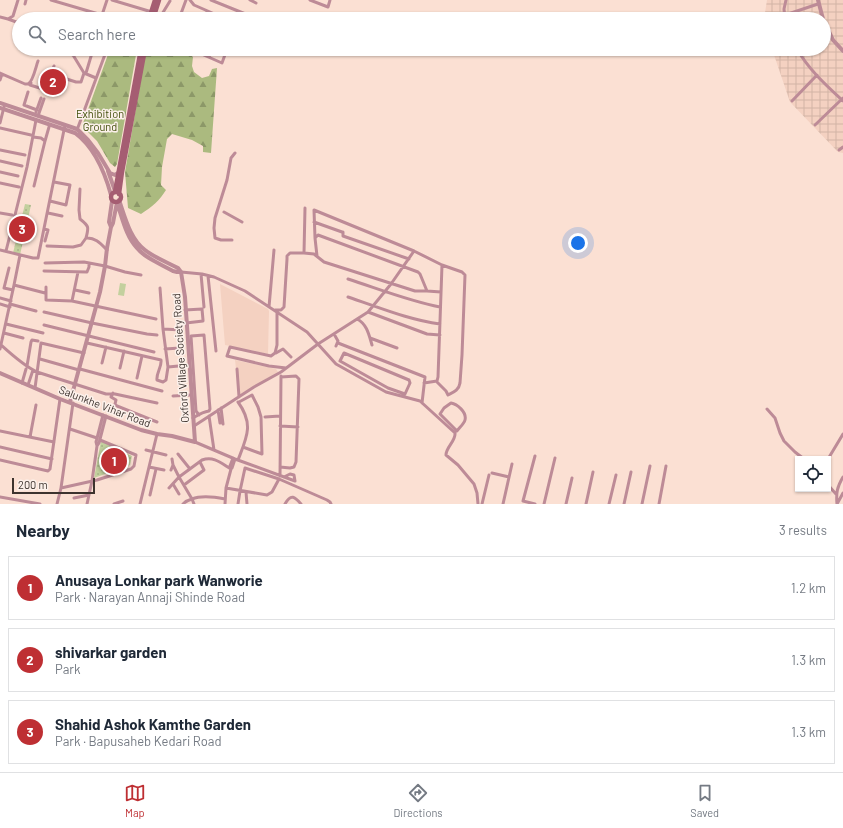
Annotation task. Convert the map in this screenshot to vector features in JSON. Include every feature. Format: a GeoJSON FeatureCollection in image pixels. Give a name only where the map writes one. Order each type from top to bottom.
{"type":"FeatureCollection","features":[{"type":"Feature","properties":{"kind":"main road"},"geometry":{"type":"LineString","coordinates":[[153,12],[155,0]]}},
{"type":"Feature","properties":{"kind":"main road"},"geometry":{"type":"LineString","coordinates":[[153,12],[159,0]]}},
{"type":"Feature","properties":{"kind":"main road"},"geometry":{"type":"LineString","coordinates":[[115,194],[140,56]]}},
{"type":"Feature","properties":{"kind":"main road"},"geometry":{"type":"LineString","coordinates":[[115,194],[120,197],[116,201],[111,198],[115,194],[122,172],[144,56]]}},
{"type":"Feature","properties":{"kind":"street"},"geometry":{"type":"LineString","coordinates":[[14,12],[18,0]]}},
{"type":"Feature","properties":{"kind":"street"},"geometry":{"type":"LineString","coordinates":[[25,4],[26,0]]}},
{"type":"Feature","properties":{"kind":"street"},"geometry":{"type":"LineString","coordinates":[[51,0],[92,12]]}},
{"type":"Feature","properties":{"kind":"street"},"geometry":{"type":"LineString","coordinates":[[103,12],[106,0]]}},
{"type":"Feature","properties":{"kind":"street"},"geometry":{"type":"LineString","coordinates":[[112,0],[153,12]]}},
{"type":"Feature","properties":{"kind":"street"},"geometry":{"type":"LineString","coordinates":[[127,4],[128,0]]}},
{"type":"Feature","properties":{"kind":"street"},"geometry":{"type":"LineString","coordinates":[[182,12],[186,0]]}},
{"type":"Feature","properties":{"kind":"street"},"geometry":{"type":"LineString","coordinates":[[190,0],[194,5],[210,12]]}},
{"type":"Feature","properties":{"kind":"street"},"geometry":{"type":"LineString","coordinates":[[211,0],[241,12]]}},
{"type":"Feature","properties":{"kind":"street"},"geometry":{"type":"LineString","coordinates":[[250,0],[256,3]]}},
{"type":"Feature","properties":{"kind":"street"},"geometry":{"type":"LineString","coordinates":[[310,0],[328,7],[330,0]]}},
{"type":"Feature","properties":{"kind":"street"},"geometry":{"type":"LineString","coordinates":[[785,12],[786,0]]}},
{"type":"Feature","properties":{"kind":"street"},"geometry":{"type":"LineString","coordinates":[[163,12],[170,1]]}},
{"type":"Feature","properties":{"kind":"street"},"geometry":{"type":"LineString","coordinates":[[796,12],[818,2],[821,12]]}},
{"type":"Feature","properties":{"kind":"street"},"geometry":{"type":"LineString","coordinates":[[0,17],[12,20]]}},
{"type":"Feature","properties":{"kind":"street"},"geometry":{"type":"LineString","coordinates":[[8,19],[12,17]]}},
{"type":"Feature","properties":{"kind":"street"},"geometry":{"type":"LineString","coordinates":[[831,34],[843,51]]}},
{"type":"Feature","properties":{"kind":"street"},"geometry":{"type":"LineString","coordinates":[[74,56],[85,73],[96,78]]}},
{"type":"Feature","properties":{"kind":"street"},"geometry":{"type":"LineString","coordinates":[[54,66],[51,74],[76,82],[81,82],[91,56]]}},
{"type":"Feature","properties":{"kind":"street"},"geometry":{"type":"LineString","coordinates":[[76,131],[104,56]]}},
{"type":"Feature","properties":{"kind":"street"},"geometry":{"type":"LineString","coordinates":[[208,57],[222,62],[224,56]]}},
{"type":"Feature","properties":{"kind":"street"},"geometry":{"type":"LineString","coordinates":[[801,56],[817,75],[842,100],[815,125]]}},
{"type":"Feature","properties":{"kind":"street"},"geometry":{"type":"LineString","coordinates":[[31,83],[38,61]]}},
{"type":"Feature","properties":{"kind":"street"},"geometry":{"type":"LineString","coordinates":[[0,80],[1,74],[25,84],[31,83]]}},
{"type":"Feature","properties":{"kind":"street"},"geometry":{"type":"LineString","coordinates":[[792,101],[817,75]]}},
{"type":"Feature","properties":{"kind":"street"},"geometry":{"type":"LineString","coordinates":[[31,83],[30,85],[46,90]]}},
{"type":"Feature","properties":{"kind":"street"},"geometry":{"type":"LineString","coordinates":[[28,92],[24,105],[37,110]]}},
{"type":"Feature","properties":{"kind":"street"},"geometry":{"type":"LineString","coordinates":[[6,251],[27,167],[37,110],[42,98],[36,117]]}},
{"type":"Feature","properties":{"kind":"street"},"geometry":{"type":"LineString","coordinates":[[0,103],[3,107],[76,131],[88,140],[110,173],[115,175],[118,173]]}},
{"type":"Feature","properties":{"kind":"street"},"geometry":{"type":"LineString","coordinates":[[0,123],[3,107]]}},
{"type":"Feature","properties":{"kind":"street"},"geometry":{"type":"LineString","coordinates":[[34,186],[49,127]]}},
{"type":"Feature","properties":{"kind":"street"},"geometry":{"type":"LineString","coordinates":[[38,258],[64,127]]}},
{"type":"Feature","properties":{"kind":"street"},"geometry":{"type":"LineString","coordinates":[[0,128],[41,138],[45,141]]}},
{"type":"Feature","properties":{"kind":"street"},"geometry":{"type":"LineString","coordinates":[[76,131],[94,156],[115,194]]}},
{"type":"Feature","properties":{"kind":"street"},"geometry":{"type":"LineString","coordinates":[[839,150],[843,146]]}},
{"type":"Feature","properties":{"kind":"street"},"geometry":{"type":"LineString","coordinates":[[0,150],[25,155]]}},
{"type":"Feature","properties":{"kind":"street"},"geometry":{"type":"LineString","coordinates":[[232,240],[221,240],[214,238],[214,228],[215,218],[227,180],[231,158],[235,153]]}},
{"type":"Feature","properties":{"kind":"street"},"geometry":{"type":"LineString","coordinates":[[0,161],[22,166]]}},
{"type":"Feature","properties":{"kind":"street"},"geometry":{"type":"LineString","coordinates":[[106,167],[115,194]]}},
{"type":"Feature","properties":{"kind":"street"},"geometry":{"type":"LineString","coordinates":[[0,172],[18,176]]}},
{"type":"Feature","properties":{"kind":"street"},"geometry":{"type":"LineString","coordinates":[[50,201],[66,205],[68,198],[70,185],[54,182]]}},
{"type":"Feature","properties":{"kind":"street"},"geometry":{"type":"LineString","coordinates":[[0,183],[19,188]]}},
{"type":"Feature","properties":{"kind":"street"},"geometry":{"type":"LineString","coordinates":[[47,246],[73,247],[81,245],[86,238],[88,229],[87,224],[80,219],[80,189]]}},
{"type":"Feature","properties":{"kind":"street"},"geometry":{"type":"LineString","coordinates":[[116,201],[131,240],[142,254],[173,271],[201,274],[245,291],[307,332],[336,364],[360,375],[388,388],[405,394],[410,383],[409,380],[344,353],[340,361],[360,375],[386,392],[417,400],[422,403],[450,426],[457,431],[466,418],[462,410],[456,404],[451,403],[444,408],[440,414],[450,426],[455,435],[446,455],[458,465],[474,484],[478,504]]}},
{"type":"Feature","properties":{"kind":"street"},"geometry":{"type":"LineString","coordinates":[[57,504],[61,488],[70,429],[75,384],[100,292],[116,201]]}},
{"type":"Feature","properties":{"kind":"street"},"geometry":{"type":"LineString","coordinates":[[116,201],[139,244],[145,250],[178,268],[181,272]]}},
{"type":"Feature","properties":{"kind":"street"},"geometry":{"type":"LineString","coordinates":[[304,253],[305,208]]}},
{"type":"Feature","properties":{"kind":"street"},"geometry":{"type":"LineString","coordinates":[[317,256],[314,210],[414,251],[442,265],[462,272],[465,275],[462,355],[459,387],[456,391],[448,395],[446,390],[436,381]]}},
{"type":"Feature","properties":{"kind":"street"},"geometry":{"type":"LineString","coordinates":[[224,212],[242,222]]}},
{"type":"Feature","properties":{"kind":"street"},"geometry":{"type":"LineString","coordinates":[[0,213],[12,215]]}},
{"type":"Feature","properties":{"kind":"street"},"geometry":{"type":"LineString","coordinates":[[48,213],[62,216]]}},
{"type":"Feature","properties":{"kind":"street"},"geometry":{"type":"LineString","coordinates":[[112,225],[117,220],[124,224]]}},
{"type":"Feature","properties":{"kind":"street"},"geometry":{"type":"LineString","coordinates":[[314,222],[343,232],[342,236],[408,259]]}},
{"type":"Feature","properties":{"kind":"street"},"geometry":{"type":"LineString","coordinates":[[44,229],[48,230],[45,241]]}},
{"type":"Feature","properties":{"kind":"street"},"geometry":{"type":"LineString","coordinates":[[316,238],[318,235],[419,273],[427,290]]}},
{"type":"Feature","properties":{"kind":"street"},"geometry":{"type":"LineString","coordinates":[[86,238],[91,238],[107,250]]}},
{"type":"Feature","properties":{"kind":"street"},"geometry":{"type":"LineString","coordinates":[[0,250],[38,258],[43,262],[84,262],[141,275]]}},
{"type":"Feature","properties":{"kind":"street"},"geometry":{"type":"LineString","coordinates":[[269,307],[274,250]]}},
{"type":"Feature","properties":{"kind":"street"},"geometry":{"type":"LineString","coordinates":[[239,396],[281,372],[318,344],[368,312],[391,284],[414,251]]}},
{"type":"Feature","properties":{"kind":"street"},"geometry":{"type":"LineString","coordinates":[[273,310],[282,310],[284,307],[287,256],[290,252],[314,254],[324,262],[415,292],[427,290],[441,292]]}},
{"type":"Feature","properties":{"kind":"street"},"geometry":{"type":"LineString","coordinates":[[0,350],[20,255]]}},
{"type":"Feature","properties":{"kind":"street"},"geometry":{"type":"LineString","coordinates":[[44,271],[87,272],[89,263]]}},
{"type":"Feature","properties":{"kind":"street"},"geometry":{"type":"LineString","coordinates":[[436,381],[438,380],[442,265]]}},
{"type":"Feature","properties":{"kind":"street"},"geometry":{"type":"LineString","coordinates":[[9,268],[4,288],[13,290]]}},
{"type":"Feature","properties":{"kind":"street"},"geometry":{"type":"LineString","coordinates":[[72,301],[78,272]]}},
{"type":"Feature","properties":{"kind":"street","name":"Oxford Village Society Road"},"geometry":{"type":"LineString","coordinates":[[181,272],[186,310],[186,323],[189,336],[189,366],[192,395],[196,416],[194,426],[195,442]]}},
{"type":"Feature","properties":{"kind":"street"},"geometry":{"type":"LineString","coordinates":[[201,274],[204,307]]}},
{"type":"Feature","properties":{"kind":"street"},"geometry":{"type":"LineString","coordinates":[[208,276],[216,351]]}},
{"type":"Feature","properties":{"kind":"street"},"geometry":{"type":"LineString","coordinates":[[348,279],[422,304],[440,307]]}},
{"type":"Feature","properties":{"kind":"street"},"geometry":{"type":"LineString","coordinates":[[14,285],[45,293]]}},
{"type":"Feature","properties":{"kind":"street"},"geometry":{"type":"LineString","coordinates":[[46,287],[46,300],[72,301],[156,319]]}},
{"type":"Feature","properties":{"kind":"street"},"geometry":{"type":"LineString","coordinates":[[87,343],[161,360],[156,377],[157,380],[163,382],[166,380],[168,367],[165,350],[160,288]]}},
{"type":"Feature","properties":{"kind":"street"},"geometry":{"type":"LineString","coordinates":[[74,290],[89,293]]}},
{"type":"Feature","properties":{"kind":"street"},"geometry":{"type":"LineString","coordinates":[[348,297],[409,318],[440,324]]}},
{"type":"Feature","properties":{"kind":"street"},"geometry":{"type":"LineString","coordinates":[[0,298],[10,304]]}},
{"type":"Feature","properties":{"kind":"street"},"geometry":{"type":"LineString","coordinates":[[0,304],[10,304],[36,311]]}},
{"type":"Feature","properties":{"kind":"street"},"geometry":{"type":"LineString","coordinates":[[186,310],[202,309],[203,320],[186,323]]}},
{"type":"Feature","properties":{"kind":"street"},"geometry":{"type":"LineString","coordinates":[[44,312],[92,323],[157,335]]}},
{"type":"Feature","properties":{"kind":"street"},"geometry":{"type":"LineString","coordinates":[[368,312],[427,334],[440,335]]}},
{"type":"Feature","properties":{"kind":"street"},"geometry":{"type":"LineString","coordinates":[[269,366],[277,345],[277,313]]}},
{"type":"Feature","properties":{"kind":"street"},"geometry":{"type":"LineString","coordinates":[[357,319],[364,324],[372,345]]}},
{"type":"Feature","properties":{"kind":"street"},"geometry":{"type":"LineString","coordinates":[[6,324],[43,333]]}},
{"type":"Feature","properties":{"kind":"street"},"geometry":{"type":"LineString","coordinates":[[44,325],[154,352]]}},
{"type":"Feature","properties":{"kind":"street"},"geometry":{"type":"LineString","coordinates":[[163,329],[182,330]]}},
{"type":"Feature","properties":{"kind":"street"},"geometry":{"type":"LineString","coordinates":[[4,333],[23,338]]}},
{"type":"Feature","properties":{"kind":"street"},"geometry":{"type":"LineString","coordinates":[[334,334],[338,340],[337,345],[425,377],[422,403]]}},
{"type":"Feature","properties":{"kind":"street"},"geometry":{"type":"LineString","coordinates":[[204,335],[210,409],[209,411],[203,412],[196,416],[189,336],[204,335]]}},
{"type":"Feature","properties":{"kind":"street"},"geometry":{"type":"LineString","coordinates":[[370,338],[398,348]]}},
{"type":"Feature","properties":{"kind":"street"},"geometry":{"type":"LineString","coordinates":[[22,383],[31,342],[32,340],[38,342]]}},
{"type":"Feature","properties":{"kind":"street"},"geometry":{"type":"LineString","coordinates":[[1,342],[26,368],[106,394],[113,393],[157,404]]}},
{"type":"Feature","properties":{"kind":"street"},"geometry":{"type":"LineString","coordinates":[[35,388],[42,343],[84,353]]}},
{"type":"Feature","properties":{"kind":"street"},"geometry":{"type":"LineString","coordinates":[[286,368],[269,366],[227,356],[230,346],[272,355],[283,349],[291,357]]}},
{"type":"Feature","properties":{"kind":"street"},"geometry":{"type":"LineString","coordinates":[[102,363],[106,347]]}},
{"type":"Feature","properties":{"kind":"street"},"geometry":{"type":"LineString","coordinates":[[165,350],[180,348]]}},
{"type":"Feature","properties":{"kind":"street"},"geometry":{"type":"LineString","coordinates":[[120,368],[124,352]]}},
{"type":"Feature","properties":{"kind":"street"},"geometry":{"type":"LineString","coordinates":[[137,378],[142,356]]}},
{"type":"Feature","properties":{"kind":"street"},"geometry":{"type":"LineString","coordinates":[[40,359],[162,391]]}},
{"type":"Feature","properties":{"kind":"street"},"geometry":{"type":"LineString","coordinates":[[168,367],[189,366]]}},
{"type":"Feature","properties":{"kind":"street"},"geometry":{"type":"LineString","coordinates":[[237,369],[239,396],[237,400]]}},
{"type":"Feature","properties":{"kind":"street"},"geometry":{"type":"LineString","coordinates":[[28,385],[33,370]]}},
{"type":"Feature","properties":{"kind":"street"},"geometry":{"type":"LineString","coordinates":[[226,488],[267,495],[272,492],[279,478],[281,372]]}},
{"type":"Feature","properties":{"kind":"street","name":"Salunkhe Vihar Road"},"geometry":{"type":"LineString","coordinates":[[0,373],[60,399],[141,430],[195,442],[279,478],[290,474],[294,475],[295,481]]}},
{"type":"Feature","properties":{"kind":"street"},"geometry":{"type":"LineString","coordinates":[[280,467],[290,468],[296,465],[298,427],[298,377],[281,377]]}},
{"type":"Feature","properties":{"kind":"street"},"geometry":{"type":"LineString","coordinates":[[424,383],[436,381]]}},
{"type":"Feature","properties":{"kind":"street"},"geometry":{"type":"LineString","coordinates":[[113,393],[111,397],[116,400],[115,404],[117,406],[157,422]]}},
{"type":"Feature","properties":{"kind":"street"},"geometry":{"type":"LineString","coordinates":[[173,396],[192,395]]}},
{"type":"Feature","properties":{"kind":"street"},"geometry":{"type":"LineString","coordinates":[[194,426],[220,409],[237,400],[252,395],[261,417],[262,454],[243,447]]}},
{"type":"Feature","properties":{"kind":"street"},"geometry":{"type":"LineString","coordinates":[[0,460],[48,471],[50,469],[60,399]]}},
{"type":"Feature","properties":{"kind":"street"},"geometry":{"type":"LineString","coordinates":[[225,504],[226,488],[231,469],[230,466],[243,447],[248,433],[248,425],[244,412],[237,400]]}},
{"type":"Feature","properties":{"kind":"street"},"geometry":{"type":"LineString","coordinates":[[30,437],[36,405]]}},
{"type":"Feature","properties":{"kind":"street"},"geometry":{"type":"LineString","coordinates":[[220,409],[221,423]]}},
{"type":"Feature","properties":{"kind":"street"},"geometry":{"type":"LineString","coordinates":[[767,409],[775,418],[784,441],[800,456]]}},
{"type":"Feature","properties":{"kind":"street"},"geometry":{"type":"LineString","coordinates":[[87,504],[92,481],[97,446],[96,442],[104,416]]}},
{"type":"Feature","properties":{"kind":"street"},"geometry":{"type":"LineString","coordinates":[[209,416],[214,450]]}},
{"type":"Feature","properties":{"kind":"street"},"geometry":{"type":"LineString","coordinates":[[265,417],[280,416]]}},
{"type":"Feature","properties":{"kind":"street"},"geometry":{"type":"LineString","coordinates":[[280,426],[298,427]]}},
{"type":"Feature","properties":{"kind":"street"},"geometry":{"type":"LineString","coordinates":[[61,488],[108,477],[131,469],[134,466],[136,455],[70,429]]}},
{"type":"Feature","properties":{"kind":"street"},"geometry":{"type":"LineString","coordinates":[[0,431],[54,442]]}},
{"type":"Feature","properties":{"kind":"street"},"geometry":{"type":"LineString","coordinates":[[140,504],[157,434]]}},
{"type":"Feature","properties":{"kind":"street"},"geometry":{"type":"LineString","coordinates":[[830,456],[843,434]]}},
{"type":"Feature","properties":{"kind":"street"},"geometry":{"type":"LineString","coordinates":[[0,447],[52,459]]}},
{"type":"Feature","properties":{"kind":"street"},"geometry":{"type":"LineString","coordinates":[[146,450],[166,455]]}},
{"type":"Feature","properties":{"kind":"street"},"geometry":{"type":"LineString","coordinates":[[178,454],[190,469]]}},
{"type":"Feature","properties":{"kind":"street"},"geometry":{"type":"LineString","coordinates":[[535,456],[523,502],[535,504]]}},
{"type":"Feature","properties":{"kind":"street"},"geometry":{"type":"LineString","coordinates":[[544,504],[555,458]]}},
{"type":"Feature","properties":{"kind":"street"},"geometry":{"type":"LineString","coordinates":[[172,459],[173,465],[194,504]]}},
{"type":"Feature","properties":{"kind":"street"},"geometry":{"type":"LineString","coordinates":[[168,488],[179,477],[200,462],[207,459],[214,459],[231,469]]}},
{"type":"Feature","properties":{"kind":"street"},"geometry":{"type":"LineString","coordinates":[[184,485],[204,470],[200,462]]}},
{"type":"Feature","properties":{"kind":"street"},"geometry":{"type":"LineString","coordinates":[[503,504],[512,464]]}},
{"type":"Feature","properties":{"kind":"street"},"geometry":{"type":"LineString","coordinates":[[171,470],[173,465]]}},
{"type":"Feature","properties":{"kind":"street"},"geometry":{"type":"LineString","coordinates":[[642,504],[650,466]]}},
{"type":"Feature","properties":{"kind":"street"},"geometry":{"type":"LineString","coordinates":[[659,504],[666,466]]}},
{"type":"Feature","properties":{"kind":"street"},"geometry":{"type":"LineString","coordinates":[[149,467],[164,470]]}},
{"type":"Feature","properties":{"kind":"street"},"geometry":{"type":"LineString","coordinates":[[246,492],[247,502],[238,502],[245,468],[279,478],[327,500],[331,504]]}},
{"type":"Feature","properties":{"kind":"street"},"geometry":{"type":"LineString","coordinates":[[150,495],[156,469]]}},
{"type":"Feature","properties":{"kind":"street"},"geometry":{"type":"LineString","coordinates":[[586,504],[593,472]]}},
{"type":"Feature","properties":{"kind":"street"},"geometry":{"type":"LineString","coordinates":[[624,504],[631,472]]}},
{"type":"Feature","properties":{"kind":"street"},"geometry":{"type":"LineString","coordinates":[[482,504],[490,474],[509,477]]}},
{"type":"Feature","properties":{"kind":"street"},"geometry":{"type":"LineString","coordinates":[[609,504],[616,475]]}},
{"type":"Feature","properties":{"kind":"street"},"geometry":{"type":"LineString","coordinates":[[837,504],[836,494],[843,477]]}},
{"type":"Feature","properties":{"kind":"street"},"geometry":{"type":"LineString","coordinates":[[566,504],[572,478]]}},
{"type":"Feature","properties":{"kind":"street"},"geometry":{"type":"LineString","coordinates":[[173,484],[179,494]]}},
{"type":"Feature","properties":{"kind":"street"},"geometry":{"type":"LineString","coordinates":[[831,488],[836,494]]}},
{"type":"Feature","properties":{"kind":"street"},"geometry":{"type":"LineString","coordinates":[[74,498],[89,495]]}},
{"type":"Feature","properties":{"kind":"street"},"geometry":{"type":"LineString","coordinates":[[837,504],[843,495]]}},
{"type":"Feature","properties":{"kind":"street"},"geometry":{"type":"LineString","coordinates":[[0,497],[40,504]]}},
{"type":"Feature","properties":{"kind":"street"},"geometry":{"type":"LineString","coordinates":[[183,504],[200,497],[225,499]]}},
{"type":"Feature","properties":{"kind":"street"},"geometry":{"type":"LineString","coordinates":[[285,504],[290,497],[295,497],[301,504]]}},
{"type":"Feature","properties":{"kind":"street"},"geometry":{"type":"LineString","coordinates":[[114,504],[123,501]]}},
{"type":"Feature","properties":{"kind":"shaded area"},"geometry":{"type":"Polygon","coordinates":[[[767,0],[843,0],[843,153],[838,152],[790,102],[774,56],[831,56],[831,12],[765,12],[767,0]]]}},
{"type":"Feature","properties":{"kind":"shaded area"},"geometry":{"type":"Polygon","coordinates":[[[220,284],[268,309],[268,354],[225,345],[220,284]]]}},
{"type":"Feature","properties":{"kind":"shaded area"},"geometry":{"type":"Polygon","coordinates":[[[235,360],[276,369],[278,372],[239,396],[235,360]]]}},
{"type":"Feature","properties":{"kind":"green space","name":"Exhibition Ground"},"geometry":{"type":"Polygon","coordinates":[[[107,56],[136,56],[117,164],[115,167],[110,163],[97,141],[82,126],[107,56]]]}},
{"type":"Feature","properties":{"kind":"green space"},"geometry":{"type":"Polygon","coordinates":[[[145,56],[192,56],[193,57],[192,66],[194,72],[202,78],[209,76],[212,69],[217,68],[211,153],[203,152],[203,146],[192,140],[172,134],[167,139],[162,167],[161,185],[166,190],[149,209],[141,214],[128,208],[125,172],[145,56]]]}},
{"type":"Feature","properties":{"kind":"green space"},"geometry":{"type":"Polygon","coordinates":[[[50,77],[58,79],[56,87],[48,85],[50,77]]]}},
{"type":"Feature","properties":{"kind":"green space"},"geometry":{"type":"Polygon","coordinates":[[[25,204],[31,205],[20,255],[13,253],[25,204]]]}},
{"type":"Feature","properties":{"kind":"green space"},"geometry":{"type":"Polygon","coordinates":[[[120,283],[126,284],[124,296],[118,295],[120,283]]]}},
{"type":"Feature","properties":{"kind":"green space"},"geometry":{"type":"Polygon","coordinates":[[[101,441],[132,456],[130,465],[94,478],[101,441]]]}},
{"type":"Feature","properties":{"kind":"place","name":"shivarkar garden"},"geometry":{"type":"Point","coordinates":[53,82]}},
{"type":"Feature","properties":{"kind":"place","name":"Shahid Ashok Kamthe Garden"},"geometry":{"type":"Point","coordinates":[22,229]}},
{"type":"Feature","properties":{"kind":"place","name":"Anusaya Lonkar park Wanworie"},"geometry":{"type":"Point","coordinates":[114,461]}}]}
